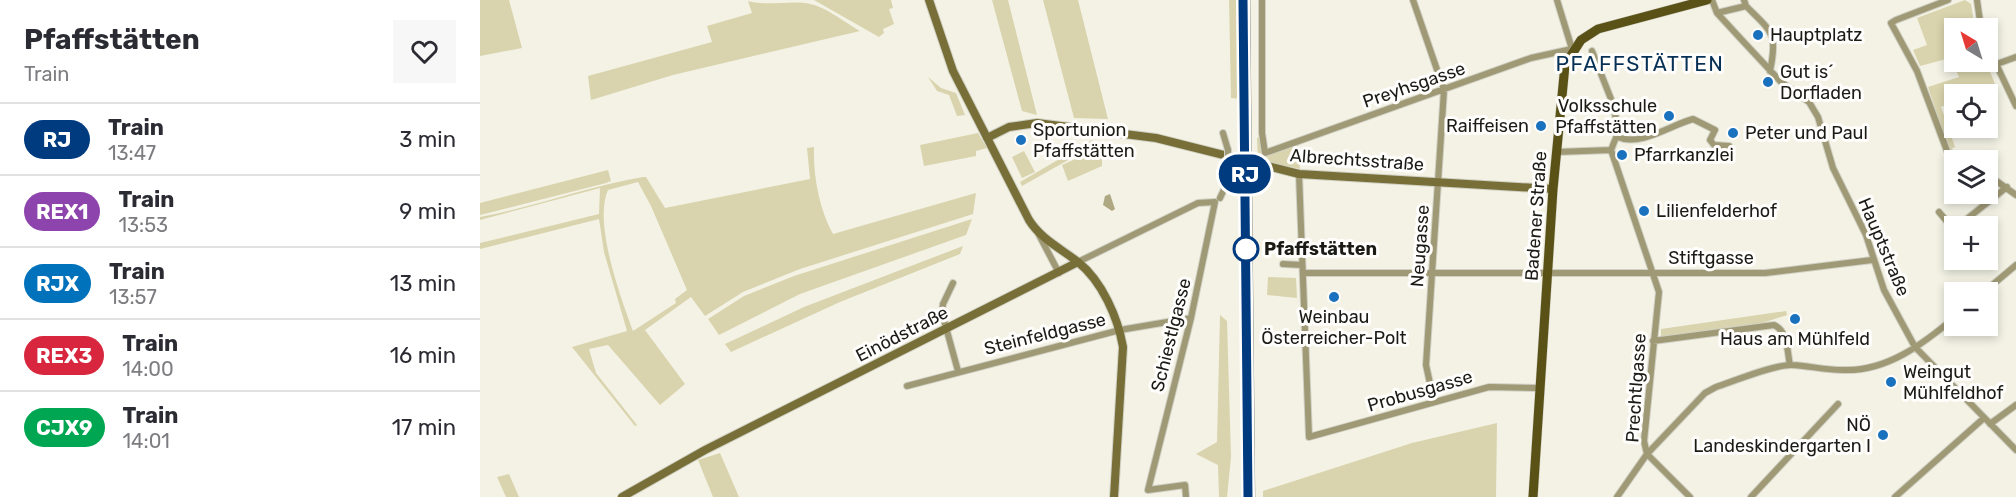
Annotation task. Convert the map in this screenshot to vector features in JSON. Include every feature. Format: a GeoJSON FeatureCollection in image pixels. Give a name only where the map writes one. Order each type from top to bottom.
{"type":"FeatureCollection","features":[{"type":"Feature","properties":{"kind":"main road"},"geometry":{"type":"LineString","coordinates":[[1572,49],[1581,39],[1598,29],[1704,0]]}},
{"type":"Feature","properties":{"kind":"main road","name":"Badener Straße"},"geometry":{"type":"LineString","coordinates":[[1533,497],[1562,76],[1572,49]]}},
{"type":"Feature","properties":{"kind":"street"},"geometry":{"type":"LineString","coordinates":[[928,0],[953,71],[1059,273]]}},
{"type":"Feature","properties":{"kind":"street","name":"Preyhsgasse"},"geometry":{"type":"LineString","coordinates":[[1262,0],[1262,133],[1266,153],[1531,58],[1572,49]]}},
{"type":"Feature","properties":{"kind":"street"},"geometry":{"type":"LineString","coordinates":[[1413,0],[1444,90]]}},
{"type":"Feature","properties":{"kind":"street"},"geometry":{"type":"LineString","coordinates":[[1557,0],[1572,49]]}},
{"type":"Feature","properties":{"kind":"street"},"geometry":{"type":"LineString","coordinates":[[1712,0],[1718,13],[1770,71]]}},
{"type":"Feature","properties":{"kind":"street"},"geometry":{"type":"LineString","coordinates":[[1947,150],[1917,71],[1891,23],[1948,0]]}},
{"type":"Feature","properties":{"kind":"street"},"geometry":{"type":"LineString","coordinates":[[1977,0],[1980,18]]}},
{"type":"Feature","properties":{"kind":"street"},"geometry":{"type":"LineString","coordinates":[[1718,13],[1745,3],[1773,35],[1775,46],[1770,71]]}},
{"type":"Feature","properties":{"kind":"street"},"geometry":{"type":"LineString","coordinates":[[1557,152],[1611,150],[1618,137],[1619,130],[1611,99],[1592,51]]}},
{"type":"Feature","properties":{"kind":"street"},"geometry":{"type":"LineString","coordinates":[[1998,64],[2016,57]]}},
{"type":"Feature","properties":{"kind":"street","name":"Hauptstraße"},"geometry":{"type":"LineString","coordinates":[[1770,71],[1809,102],[1818,117],[1833,168],[1866,235],[1872,260],[1884,290],[1915,347],[2016,450]]}},
{"type":"Feature","properties":{"kind":"street"},"geometry":{"type":"LineString","coordinates":[[1998,72],[2016,106]]}},
{"type":"Feature","properties":{"kind":"street","name":"Neugasse"},"geometry":{"type":"LineString","coordinates":[[1434,402],[1426,365],[1434,272],[1444,90]]}},
{"type":"Feature","properties":{"kind":"street"},"geometry":{"type":"LineString","coordinates":[[1618,137],[1625,141],[1645,137],[1693,119],[1715,130],[1710,140],[1714,145],[1729,146]]}},
{"type":"Feature","properties":{"kind":"street","name":"Albrechtsstraße"},"geometry":{"type":"LineString","coordinates":[[987,138],[1009,127],[1037,123],[1107,129],[1156,138],[1299,174],[1553,189]]}},
{"type":"Feature","properties":{"kind":"street"},"geometry":{"type":"LineString","coordinates":[[1220,198],[1228,181],[1228,150],[1223,133]]}},
{"type":"Feature","properties":{"kind":"street","name":"Prechtlgasse"},"geometry":{"type":"LineString","coordinates":[[1611,150],[1659,292],[1644,441],[1647,454],[1617,497]]}},
{"type":"Feature","properties":{"kind":"street"},"geometry":{"type":"LineString","coordinates":[[1299,174],[1302,265],[1305,273]]}},
{"type":"Feature","properties":{"kind":"street"},"geometry":{"type":"LineString","coordinates":[[1998,181],[2016,195]]}},
{"type":"Feature","properties":{"kind":"street"},"geometry":{"type":"LineString","coordinates":[[1971,216],[2007,187]]}},
{"type":"Feature","properties":{"kind":"street","name":"Schiestlgasse"},"geometry":{"type":"LineString","coordinates":[[1186,497],[1185,485],[1148,490],[1191,318],[1215,202],[1198,203]]}},
{"type":"Feature","properties":{"kind":"street","name":"Einödstraße"},"geometry":{"type":"LineString","coordinates":[[622,497],[705,450],[1198,203]]}},
{"type":"Feature","properties":{"kind":"street"},"geometry":{"type":"LineString","coordinates":[[1939,212],[1944,218]]}},
{"type":"Feature","properties":{"kind":"street"},"geometry":{"type":"LineString","coordinates":[[1038,233],[1078,262],[1093,278],[1120,330],[1123,347],[1114,497]]}},
{"type":"Feature","properties":{"kind":"street","name":"Stiftgasse"},"geometry":{"type":"LineString","coordinates":[[1305,273],[1765,273],[1872,260]]}},
{"type":"Feature","properties":{"kind":"street"},"geometry":{"type":"LineString","coordinates":[[1283,264],[1302,265]]}},
{"type":"Feature","properties":{"kind":"street"},"geometry":{"type":"LineString","coordinates":[[1996,282],[2016,265]]}},
{"type":"Feature","properties":{"kind":"street","name":"Probusgasse"},"geometry":{"type":"LineString","coordinates":[[1305,273],[1309,437],[1489,387],[1541,388]]}},
{"type":"Feature","properties":{"kind":"street"},"geometry":{"type":"LineString","coordinates":[[953,283],[943,304],[942,313],[958,371]]}},
{"type":"Feature","properties":{"kind":"street","name":"Steinfeldgasse"},"geometry":{"type":"LineString","coordinates":[[907,386],[1120,330],[1191,318]]}},
{"type":"Feature","properties":{"kind":"street"},"geometry":{"type":"LineString","coordinates":[[1653,342],[1774,325],[1781,328],[1784,334],[1790,364]]}},
{"type":"Feature","properties":{"kind":"street"},"geometry":{"type":"LineString","coordinates":[[1690,497],[1647,454],[1711,390],[1790,364],[1846,370],[1875,366],[1893,360],[1944,325]]}},
{"type":"Feature","properties":{"kind":"street"},"geometry":{"type":"LineString","coordinates":[[1752,497],[1838,404]]}},
{"type":"Feature","properties":{"kind":"street"},"geometry":{"type":"LineString","coordinates":[[1990,424],[2016,405]]}},
{"type":"Feature","properties":{"kind":"street"},"geometry":{"type":"LineString","coordinates":[[1895,497],[1984,418]]}},
{"type":"Feature","properties":{"kind":"shaded area"},"geometry":{"type":"Polygon","coordinates":[[[480,0],[509,0],[522,48],[480,56],[480,0]]]}},
{"type":"Feature","properties":{"kind":"shaded area"},"geometry":{"type":"Polygon","coordinates":[[[814,0],[891,0],[893,8],[889,9],[894,24],[883,29],[884,33],[879,37],[814,0]]]}},
{"type":"Feature","properties":{"kind":"shaded area"},"geometry":{"type":"Polygon","coordinates":[[[992,0],[1008,0],[1037,115],[1022,111],[992,0]]]}},
{"type":"Feature","properties":{"kind":"shaded area"},"geometry":{"type":"Polygon","coordinates":[[[1043,0],[1078,0],[1108,119],[1074,118],[1043,0]]]}},
{"type":"Feature","properties":{"kind":"shaded area"},"geometry":{"type":"Polygon","coordinates":[[[1229,0],[1238,0],[1241,99],[1231,98],[1229,0]]]}},
{"type":"Feature","properties":{"kind":"shaded area"},"geometry":{"type":"Polygon","coordinates":[[[1965,0],[1971,4],[1973,18],[1944,18],[1944,60],[1920,66],[1913,50],[1927,45],[1917,18],[1965,0]]]}},
{"type":"Feature","properties":{"kind":"shaded area"},"geometry":{"type":"Polygon","coordinates":[[[748,1],[812,4],[827,10],[860,31],[673,75],[591,100],[588,76],[712,42],[707,26],[752,13],[748,1]]]}},
{"type":"Feature","properties":{"kind":"shaded area"},"geometry":{"type":"Polygon","coordinates":[[[1957,72],[1990,72],[1995,84],[1944,84],[1944,106],[1941,107],[1944,116],[1944,135],[1928,87],[1959,77],[1957,72]]]}},
{"type":"Feature","properties":{"kind":"shaded area"},"geometry":{"type":"Polygon","coordinates":[[[928,77],[941,88],[956,93],[965,115],[957,116],[949,95],[937,91],[928,77]]]}},
{"type":"Feature","properties":{"kind":"shaded area"},"geometry":{"type":"Polygon","coordinates":[[[978,133],[987,148],[976,151],[976,156],[924,166],[920,145],[978,133]]]}},
{"type":"Feature","properties":{"kind":"shaded area"},"geometry":{"type":"Polygon","coordinates":[[[1260,137],[1264,156],[1298,145],[1300,169],[1258,160],[1257,138],[1260,137]]]}},
{"type":"Feature","properties":{"kind":"shaded area"},"geometry":{"type":"Polygon","coordinates":[[[1945,138],[1952,138],[1955,147],[1949,150],[1945,138]]]}},
{"type":"Feature","properties":{"kind":"shaded area"},"geometry":{"type":"Polygon","coordinates":[[[1092,140],[1095,145],[1022,186],[1020,182],[1092,140]]]}},
{"type":"Feature","properties":{"kind":"shaded area"},"geometry":{"type":"Polygon","coordinates":[[[814,147],[818,192],[833,234],[976,193],[973,214],[800,269],[743,292],[705,316],[691,297],[645,330],[685,384],[660,405],[608,345],[589,349],[596,373],[637,425],[635,426],[572,347],[627,331],[604,252],[599,219],[480,249],[480,243],[599,214],[600,188],[480,220],[480,217],[643,177],[646,177],[665,208],[810,179],[807,148],[814,147]],[[638,182],[608,190],[604,204],[606,240],[610,260],[633,331],[676,303],[675,299],[687,290],[651,206],[638,182]]]}},
{"type":"Feature","properties":{"kind":"shaded area"},"geometry":{"type":"Polygon","coordinates":[[[1102,147],[1102,166],[1068,181],[1062,165],[1102,147]]]}},
{"type":"Feature","properties":{"kind":"shaded area"},"geometry":{"type":"Polygon","coordinates":[[[1024,151],[1035,172],[1022,178],[1012,157],[1024,151]]]}},
{"type":"Feature","properties":{"kind":"shaded area"},"geometry":{"type":"Polygon","coordinates":[[[608,170],[611,181],[606,183],[480,215],[480,203],[608,170]]]}},
{"type":"Feature","properties":{"kind":"shaded area"},"geometry":{"type":"Polygon","coordinates":[[[1110,194],[1115,209],[1112,211],[1103,205],[1105,196],[1110,194]]]}},
{"type":"Feature","properties":{"kind":"shaded area"},"geometry":{"type":"Polygon","coordinates":[[[972,219],[966,235],[800,294],[719,335],[708,319],[744,296],[794,276],[972,219]]]}},
{"type":"Feature","properties":{"kind":"shaded area"},"geometry":{"type":"Polygon","coordinates":[[[963,246],[960,254],[840,302],[731,352],[725,344],[804,307],[963,246]]]}},
{"type":"Feature","properties":{"kind":"shaded area"},"geometry":{"type":"Polygon","coordinates":[[[1268,277],[1296,278],[1297,298],[1267,295],[1268,277]]]}},
{"type":"Feature","properties":{"kind":"shaded area"},"geometry":{"type":"Polygon","coordinates":[[[1786,311],[1787,315],[1753,326],[1661,338],[1661,329],[1786,311]]]}},
{"type":"Feature","properties":{"kind":"shaded area"},"geometry":{"type":"Polygon","coordinates":[[[1220,315],[1227,321],[1231,457],[1227,497],[1219,497],[1218,465],[1196,454],[1217,442],[1220,315]]]}},
{"type":"Feature","properties":{"kind":"shaded area"},"geometry":{"type":"Polygon","coordinates":[[[1497,423],[1496,497],[1263,497],[1263,491],[1412,443],[1497,423]]]}},
{"type":"Feature","properties":{"kind":"shaded area"},"geometry":{"type":"Polygon","coordinates":[[[720,453],[739,497],[713,497],[698,460],[720,453]]]}},
{"type":"Feature","properties":{"kind":"shaded area"},"geometry":{"type":"Polygon","coordinates":[[[509,474],[519,497],[506,497],[497,477],[509,474]]]}},
{"type":"Feature","properties":{"kind":"railway"},"geometry":{"type":"LineString","coordinates":[[1248,0],[1253,497]]}},
{"type":"Feature","properties":{"kind":"train","name":"RJ"},"geometry":{"type":"LineString","coordinates":[[1243,0],[1248,497]]}},
{"type":"Feature","properties":{"kind":"place","name":"Hauptplatz"},"geometry":{"type":"Point","coordinates":[1758,35]}},
{"type":"Feature","properties":{"kind":"place","name":"Gut is´ Dorfladen"},"geometry":{"type":"Point","coordinates":[1768,82]}},
{"type":"Feature","properties":{"kind":"place","name":"Volksschule Pfaffstätten"},"geometry":{"type":"Point","coordinates":[1669,116]}},
{"type":"Feature","properties":{"kind":"place","name":"Raiffeisen"},"geometry":{"type":"Point","coordinates":[1541,126]}},
{"type":"Feature","properties":{"kind":"place","name":"Peter und Paul"},"geometry":{"type":"Point","coordinates":[1733,133]}},
{"type":"Feature","properties":{"kind":"place","name":"Sportunion Pfaffstätten"},"geometry":{"type":"Point","coordinates":[1021,140]}},
{"type":"Feature","properties":{"kind":"place","name":"Pfarrkanzlei"},"geometry":{"type":"Point","coordinates":[1622,155]}},
{"type":"Feature","properties":{"kind":"place","name":"Lilienfelderhof"},"geometry":{"type":"Point","coordinates":[1644,211]}},
{"type":"Feature","properties":{"kind":"place","name":"Pfaffstätten"},"geometry":{"type":"Point","coordinates":[1246,249]}},
{"type":"Feature","properties":{"kind":"place","name":"Weinbau Österreicher-Polt"},"geometry":{"type":"Point","coordinates":[1334,297]}},
{"type":"Feature","properties":{"kind":"place","name":"Haus am Mühlfeld"},"geometry":{"type":"Point","coordinates":[1795,319]}},
{"type":"Feature","properties":{"kind":"place","name":"Weingut Mühlfeldhof"},"geometry":{"type":"Point","coordinates":[1891,382]}},
{"type":"Feature","properties":{"kind":"place","name":"NÖ Landeskindergarten I"},"geometry":{"type":"Point","coordinates":[1883,435]}},
{"type":"Feature","properties":{"kind":"district","name":"PFAFFSTÄTTEN"},"geometry":{"type":"Point","coordinates":[1640,63]}}]}
